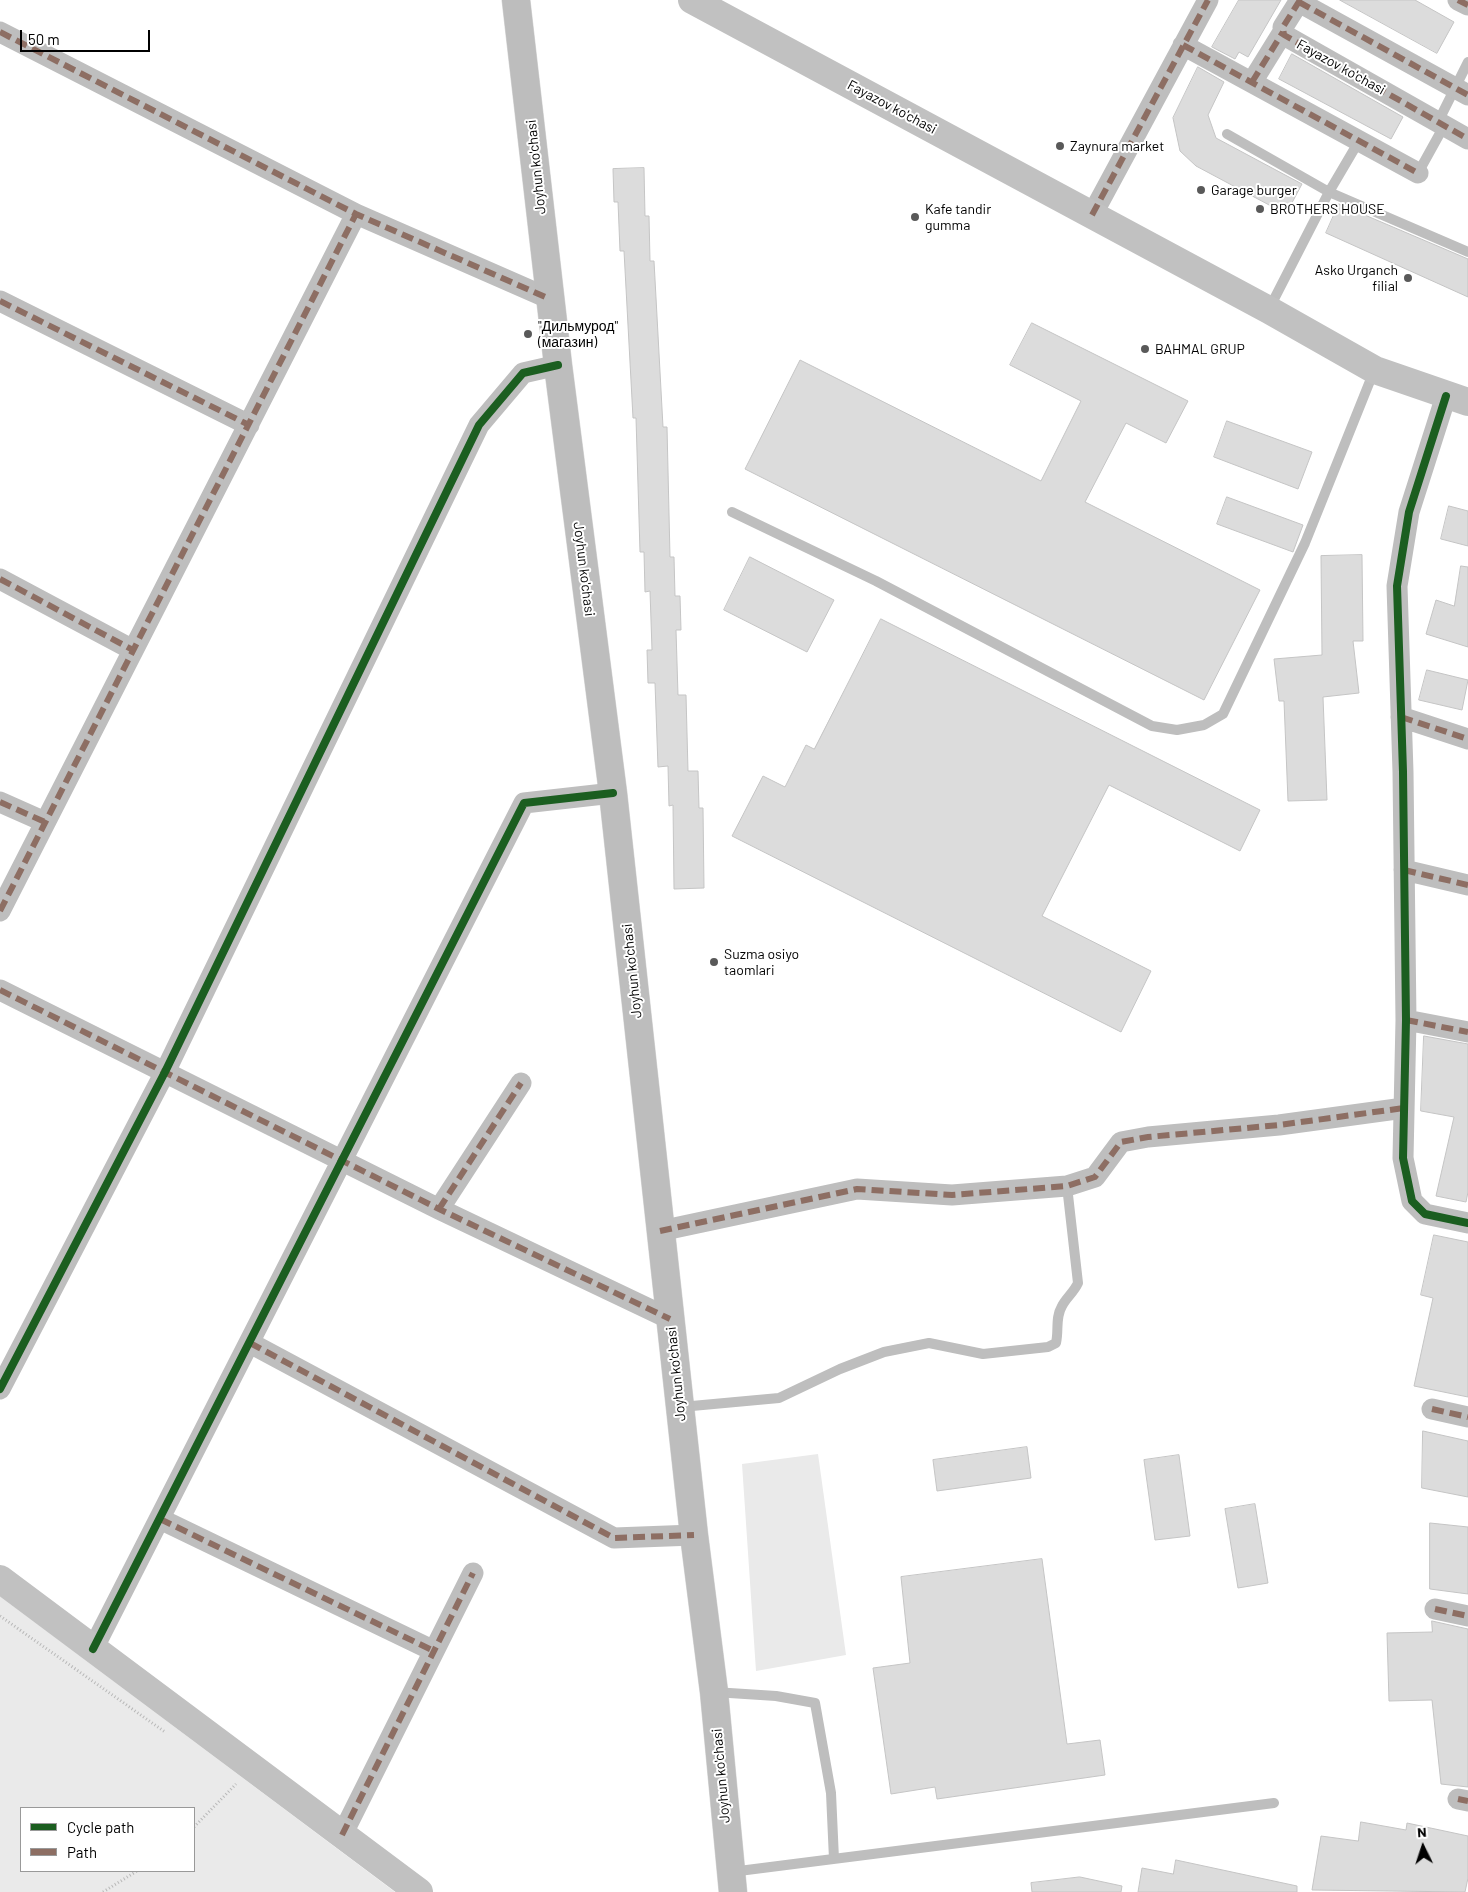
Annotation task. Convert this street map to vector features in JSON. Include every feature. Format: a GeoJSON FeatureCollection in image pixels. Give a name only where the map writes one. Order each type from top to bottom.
{"type":"FeatureCollection","features":[{"type":"Feature","properties":{"kind":"main road"},"geometry":{"type":"LineString","coordinates":[[501,0],[523,51]]}},
{"type":"Feature","properties":{"kind":"main road","name":"Joyhun ko'chasi"},"geometry":{"type":"LineString","coordinates":[[516,0],[558,365],[613,793],[694,1535],[714,1692],[731,1882]]}},
{"type":"Feature","properties":{"kind":"main road"},"geometry":{"type":"LineString","coordinates":[[523,51],[536,0]]}},
{"type":"Feature","properties":{"kind":"main road","name":"Fayazov ko'chasi"},"geometry":{"type":"LineString","coordinates":[[698,1],[1269,310],[1374,370],[1457,399]]}},
{"type":"Feature","properties":{"kind":"main road"},"geometry":{"type":"LineString","coordinates":[[0,1578],[419,1892]]}},
{"type":"Feature","properties":{"kind":"street"},"geometry":{"type":"LineString","coordinates":[[1092,215],[1208,0]]}},
{"type":"Feature","properties":{"kind":"street"},"geometry":{"type":"LineString","coordinates":[[1458,0],[1468,5]]}},
{"type":"Feature","properties":{"kind":"street","name":"Fayazov ko'chasi"},"geometry":{"type":"LineString","coordinates":[[1462,92],[1299,1],[1283,27],[1284,36],[1468,139]]}},
{"type":"Feature","properties":{"kind":"street"},"geometry":{"type":"LineString","coordinates":[[0,32],[356,214],[550,299]]}},
{"type":"Feature","properties":{"kind":"street"},"geometry":{"type":"LineString","coordinates":[[1252,82],[1283,32]]}},
{"type":"Feature","properties":{"kind":"street"},"geometry":{"type":"LineString","coordinates":[[1183,44],[1418,173]]}},
{"type":"Feature","properties":{"kind":"street"},"geometry":{"type":"LineString","coordinates":[[0,911],[356,214]]}},
{"type":"Feature","properties":{"kind":"street"},"geometry":{"type":"LineString","coordinates":[[0,300],[248,424]]}},
{"type":"Feature","properties":{"kind":"street"},"geometry":{"type":"LineString","coordinates":[[0,1389],[164,1072],[479,425],[523,373],[558,365]]}},
{"type":"Feature","properties":{"kind":"street"},"geometry":{"type":"LineString","coordinates":[[1457,399],[1409,512],[1397,586],[1406,1020],[1404,1158],[1412,1200],[1426,1214],[1461,1222]]}},
{"type":"Feature","properties":{"kind":"street"},"geometry":{"type":"LineString","coordinates":[[0,579],[134,650]]}},
{"type":"Feature","properties":{"kind":"street"},"geometry":{"type":"LineString","coordinates":[[1401,717],[1468,739]]}},
{"type":"Feature","properties":{"kind":"street"},"geometry":{"type":"LineString","coordinates":[[93,1648],[524,803],[613,793]]}},
{"type":"Feature","properties":{"kind":"street"},"geometry":{"type":"LineString","coordinates":[[0,802],[45,822]]}},
{"type":"Feature","properties":{"kind":"street"},"geometry":{"type":"LineString","coordinates":[[1404,870],[1468,885]]}},
{"type":"Feature","properties":{"kind":"street"},"geometry":{"type":"LineString","coordinates":[[0,990],[439,1209],[670,1319]]}},
{"type":"Feature","properties":{"kind":"street"},"geometry":{"type":"LineString","coordinates":[[1406,1020],[1468,1032]]}},
{"type":"Feature","properties":{"kind":"street"},"geometry":{"type":"LineString","coordinates":[[439,1209],[522,1083]]}},
{"type":"Feature","properties":{"kind":"street"},"geometry":{"type":"LineString","coordinates":[[660,1231],[857,1189],[952,1195],[1067,1186],[1096,1177],[1121,1142],[1148,1137],[1279,1125],[1404,1108]]}},
{"type":"Feature","properties":{"kind":"street"},"geometry":{"type":"LineString","coordinates":[[250,1343],[614,1538],[694,1535]]}},
{"type":"Feature","properties":{"kind":"street"},"geometry":{"type":"LineString","coordinates":[[1432,1409],[1468,1418]]}},
{"type":"Feature","properties":{"kind":"street"},"geometry":{"type":"LineString","coordinates":[[160,1518],[434,1651]]}},
{"type":"Feature","properties":{"kind":"street"},"geometry":{"type":"LineString","coordinates":[[342,1836],[473,1573]]}},
{"type":"Feature","properties":{"kind":"street"},"geometry":{"type":"LineString","coordinates":[[1435,1609],[1468,1616]]}},
{"type":"Feature","properties":{"kind":"lane"},"geometry":{"type":"LineString","coordinates":[[1418,173],[1441,124],[1462,92],[1468,62]]}},
{"type":"Feature","properties":{"kind":"lane"},"geometry":{"type":"LineString","coordinates":[[1227,134],[1329,192],[1468,252]]}},
{"type":"Feature","properties":{"kind":"lane"},"geometry":{"type":"LineString","coordinates":[[1269,310],[1329,192],[1359,141]]}},
{"type":"Feature","properties":{"kind":"lane"},"geometry":{"type":"LineString","coordinates":[[732,512],[876,581],[1152,726],[1176,730],[1204,725],[1223,714],[1239,681],[1305,543],[1374,370]]}},
{"type":"Feature","properties":{"kind":"lane"},"geometry":{"type":"LineString","coordinates":[[680,1408],[779,1398],[840,1369],[884,1352],[929,1343],[983,1354],[1048,1347],[1056,1343],[1057,1322],[1062,1306],[1072,1295],[1078,1283],[1067,1186]]}},
{"type":"Feature","properties":{"kind":"lane"},"geometry":{"type":"LineString","coordinates":[[714,1692],[776,1696],[815,1703],[831,1793],[834,1859]]}},
{"type":"Feature","properties":{"kind":"lane"},"geometry":{"type":"LineString","coordinates":[[731,1882],[834,1859],[1274,1803]]}},
{"type":"Feature","properties":{"kind":"path"},"geometry":{"type":"LineString","coordinates":[[0,1616],[166,1733]]}},
{"type":"Feature","properties":{"kind":"path"},"geometry":{"type":"LineString","coordinates":[[228,1778],[244,1790]]}},
{"type":"Feature","properties":{"kind":"path"},"geometry":{"type":"LineString","coordinates":[[195,1826],[236,1784]]}},
{"type":"Feature","properties":{"kind":"path"},"geometry":{"type":"LineString","coordinates":[[103,1892],[135,1872]]}},
{"type":"Feature","properties":{"kind":"shaded area"},"geometry":{"type":"Polygon","coordinates":[[[818,1454],[846,1655],[756,1671],[742,1464],[818,1454]]]}},
{"type":"Feature","properties":{"kind":"shaded area"},"geometry":{"type":"Polygon","coordinates":[[[0,1596],[395,1892],[0,1892],[0,1596]]]}},
{"type":"Feature","properties":{"kind":"building"},"geometry":{"type":"Polygon","coordinates":[[[1239,0],[1281,0],[1248,57],[1239,52],[1235,59],[1212,47],[1239,0]]]}},
{"type":"Feature","properties":{"kind":"building"},"geometry":{"type":"Polygon","coordinates":[[[1340,0],[1415,0],[1454,22],[1437,53],[1340,0]]]}},
{"type":"Feature","properties":{"kind":"building"},"geometry":{"type":"Polygon","coordinates":[[[1292,54],[1403,117],[1391,139],[1279,79],[1292,54]]]}},
{"type":"Feature","properties":{"kind":"building"},"geometry":{"type":"Polygon","coordinates":[[[1198,67],[1224,82],[1208,115],[1216,138],[1302,184],[1286,214],[1196,166],[1180,151],[1173,118],[1198,67]]]}},
{"type":"Feature","properties":{"kind":"building"},"geometry":{"type":"Polygon","coordinates":[[[644,168],[645,216],[649,216],[650,261],[654,261],[663,427],[667,427],[670,557],[674,557],[675,596],[680,596],[681,630],[676,630],[678,695],[686,695],[688,771],[698,771],[699,808],[703,808],[704,888],[674,889],[673,805],[669,806],[668,766],[658,767],[655,683],[648,683],[647,650],[652,650],[650,591],[645,592],[644,552],[640,552],[636,418],[633,418],[624,251],[620,251],[618,202],[614,202],[613,169],[644,168]]]}},
{"type":"Feature","properties":{"kind":"building"},"geometry":{"type":"Polygon","coordinates":[[[1339,204],[1468,259],[1468,297],[1326,233],[1339,204]]]}},
{"type":"Feature","properties":{"kind":"building"},"geometry":{"type":"Polygon","coordinates":[[[1032,323],[1188,401],[1166,443],[1126,423],[1085,502],[1260,590],[1204,700],[745,469],[800,360],[1041,481],[1081,401],[1010,365],[1032,323]]]}},
{"type":"Feature","properties":{"kind":"building"},"geometry":{"type":"Polygon","coordinates":[[[1227,421],[1312,452],[1298,489],[1214,457],[1227,421]]]}},
{"type":"Feature","properties":{"kind":"building"},"geometry":{"type":"Polygon","coordinates":[[[1227,497],[1303,525],[1293,552],[1217,524],[1227,497]]]}},
{"type":"Feature","properties":{"kind":"building"},"geometry":{"type":"Polygon","coordinates":[[[1449,506],[1468,511],[1468,546],[1441,539],[1449,506]]]}},
{"type":"Feature","properties":{"kind":"building"},"geometry":{"type":"Polygon","coordinates":[[[1362,555],[1363,641],[1353,641],[1359,693],[1323,697],[1327,800],[1288,801],[1284,701],[1279,701],[1274,659],[1322,655],[1321,556],[1362,555]]]}},
{"type":"Feature","properties":{"kind":"building"},"geometry":{"type":"Polygon","coordinates":[[[750,557],[834,600],[807,652],[724,610],[750,557]]]}},
{"type":"Feature","properties":{"kind":"building"},"geometry":{"type":"Polygon","coordinates":[[[1461,566],[1468,567],[1468,647],[1426,634],[1436,600],[1454,606],[1461,566]]]}},
{"type":"Feature","properties":{"kind":"building"},"geometry":{"type":"Polygon","coordinates":[[[881,619],[1260,810],[1240,851],[1109,785],[1042,916],[1151,971],[1121,1032],[732,836],[763,776],[785,787],[806,745],[814,749],[881,619]]]}},
{"type":"Feature","properties":{"kind":"building"},"geometry":{"type":"Polygon","coordinates":[[[1427,670],[1468,680],[1462,710],[1419,700],[1427,670]]]}},
{"type":"Feature","properties":{"kind":"building"},"geometry":{"type":"Polygon","coordinates":[[[1424,1036],[1468,1044],[1468,1192],[1466,1202],[1436,1196],[1454,1117],[1421,1111],[1424,1036]]]}},
{"type":"Feature","properties":{"kind":"building"},"geometry":{"type":"Polygon","coordinates":[[[1434,1235],[1468,1242],[1468,1397],[1414,1386],[1433,1298],[1421,1295],[1434,1235]]]}},
{"type":"Feature","properties":{"kind":"building"},"geometry":{"type":"Polygon","coordinates":[[[1423,1431],[1468,1441],[1468,1497],[1422,1488],[1423,1431]]]}},
{"type":"Feature","properties":{"kind":"building"},"geometry":{"type":"Polygon","coordinates":[[[1027,1447],[1031,1478],[937,1491],[933,1460],[1027,1447]]]}},
{"type":"Feature","properties":{"kind":"building"},"geometry":{"type":"Polygon","coordinates":[[[1179,1455],[1190,1536],[1155,1540],[1144,1460],[1179,1455]]]}},
{"type":"Feature","properties":{"kind":"building"},"geometry":{"type":"Polygon","coordinates":[[[1255,1504],[1268,1583],[1238,1588],[1225,1509],[1255,1504]]]}},
{"type":"Feature","properties":{"kind":"building"},"geometry":{"type":"Polygon","coordinates":[[[1430,1523],[1468,1527],[1468,1594],[1430,1589],[1430,1523]]]}},
{"type":"Feature","properties":{"kind":"building"},"geometry":{"type":"Polygon","coordinates":[[[1042,1559],[1067,1744],[1100,1740],[1105,1775],[937,1799],[935,1787],[891,1794],[873,1668],[910,1663],[901,1577],[1042,1559]]]}},
{"type":"Feature","properties":{"kind":"building"},"geometry":{"type":"Polygon","coordinates":[[[1432,1621],[1468,1629],[1468,1787],[1441,1784],[1432,1700],[1389,1701],[1387,1633],[1432,1632],[1432,1621]]]}},
{"type":"Feature","properties":{"kind":"building"},"geometry":{"type":"Polygon","coordinates":[[[1361,1822],[1406,1830],[1407,1823],[1468,1836],[1468,1878],[1465,1892],[1312,1890],[1321,1836],[1358,1841],[1361,1822]]]}},
{"type":"Feature","properties":{"kind":"building"},"geometry":{"type":"Polygon","coordinates":[[[1176,1860],[1297,1886],[1297,1892],[1138,1892],[1142,1868],[1173,1874],[1176,1860]]]}},
{"type":"Feature","properties":{"kind":"building"},"geometry":{"type":"Polygon","coordinates":[[[1080,1877],[1122,1886],[1121,1892],[1032,1892],[1031,1883],[1080,1877]]]}},
{"type":"Feature","properties":{"kind":"marked path"},"geometry":{"type":"LineString","coordinates":[[1092,215],[1208,0]]}},
{"type":"Feature","properties":{"kind":"marked path"},"geometry":{"type":"LineString","coordinates":[[1300,0],[1283,27],[1284,35],[1468,139]]}},
{"type":"Feature","properties":{"kind":"marked path"},"geometry":{"type":"LineString","coordinates":[[1458,0],[1468,5]]}},
{"type":"Feature","properties":{"kind":"marked path"},"geometry":{"type":"LineString","coordinates":[[1299,2],[1468,95]]}},
{"type":"Feature","properties":{"kind":"marked path"},"geometry":{"type":"LineString","coordinates":[[0,32],[356,214],[550,299]]}},
{"type":"Feature","properties":{"kind":"marked path"},"geometry":{"type":"LineString","coordinates":[[1252,82],[1283,32]]}},
{"type":"Feature","properties":{"kind":"marked path"},"geometry":{"type":"LineString","coordinates":[[1183,45],[1418,173]]}},
{"type":"Feature","properties":{"kind":"marked path"},"geometry":{"type":"LineString","coordinates":[[0,911],[356,214]]}},
{"type":"Feature","properties":{"kind":"marked path"},"geometry":{"type":"LineString","coordinates":[[0,301],[249,425]]}},
{"type":"Feature","properties":{"kind":"marked path"},"geometry":{"type":"LineString","coordinates":[[0,579],[133,650]]}},
{"type":"Feature","properties":{"kind":"marked path"},"geometry":{"type":"LineString","coordinates":[[1401,717],[1468,739]]}},
{"type":"Feature","properties":{"kind":"marked path"},"geometry":{"type":"LineString","coordinates":[[0,802],[45,822]]}},
{"type":"Feature","properties":{"kind":"marked path"},"geometry":{"type":"LineString","coordinates":[[1404,870],[1468,885]]}},
{"type":"Feature","properties":{"kind":"marked path"},"geometry":{"type":"LineString","coordinates":[[0,990],[439,1209],[670,1319]]}},
{"type":"Feature","properties":{"kind":"marked path"},"geometry":{"type":"LineString","coordinates":[[1406,1020],[1468,1032]]}},
{"type":"Feature","properties":{"kind":"marked path"},"geometry":{"type":"LineString","coordinates":[[439,1209],[521,1083]]}},
{"type":"Feature","properties":{"kind":"marked path"},"geometry":{"type":"LineString","coordinates":[[660,1231],[857,1189],[952,1195],[1067,1186],[1095,1177],[1121,1142],[1148,1137],[1279,1125],[1404,1108]]}},
{"type":"Feature","properties":{"kind":"marked path"},"geometry":{"type":"LineString","coordinates":[[250,1343],[614,1538],[694,1535]]}},
{"type":"Feature","properties":{"kind":"marked path"},"geometry":{"type":"LineString","coordinates":[[1432,1409],[1468,1417]]}},
{"type":"Feature","properties":{"kind":"marked path"},"geometry":{"type":"LineString","coordinates":[[160,1519],[434,1651]]}},
{"type":"Feature","properties":{"kind":"marked path"},"geometry":{"type":"LineString","coordinates":[[342,1835],[473,1573]]}},
{"type":"Feature","properties":{"kind":"marked path"},"geometry":{"type":"LineString","coordinates":[[1435,1609],[1468,1616]]}},
{"type":"Feature","properties":{"kind":"marked path"},"geometry":{"type":"LineString","coordinates":[[1458,1799],[1468,1801]]}},
{"type":"Feature","properties":{"kind":"cycle path"},"geometry":{"type":"LineString","coordinates":[[0,1389],[165,1072],[479,425],[523,373],[558,365]]}},
{"type":"Feature","properties":{"kind":"cycle path"},"geometry":{"type":"LineString","coordinates":[[1446,396],[1409,512],[1397,586],[1403,772],[1406,1020],[1403,1158],[1412,1201],[1425,1214],[1468,1223]]}},
{"type":"Feature","properties":{"kind":"cycle path"},"geometry":{"type":"LineString","coordinates":[[93,1649],[524,803],[613,793]]}},
{"type":"Feature","properties":{"kind":"place","name":"Zaynura market"},"geometry":{"type":"Point","coordinates":[1060,146]}},
{"type":"Feature","properties":{"kind":"place","name":"Garage burger"},"geometry":{"type":"Point","coordinates":[1201,190]}},
{"type":"Feature","properties":{"kind":"place","name":"BROTHERS HOUSE"},"geometry":{"type":"Point","coordinates":[1260,209]}},
{"type":"Feature","properties":{"kind":"place","name":"Kafe tandir gumma"},"geometry":{"type":"Point","coordinates":[915,217]}},
{"type":"Feature","properties":{"kind":"place","name":"Asko Urganch filial"},"geometry":{"type":"Point","coordinates":[1408,278]}},
{"type":"Feature","properties":{"kind":"place","name":"\"Дильмурод\" (магазин)"},"geometry":{"type":"Point","coordinates":[528,334]}},
{"type":"Feature","properties":{"kind":"place","name":"BAHMAL GRUP"},"geometry":{"type":"Point","coordinates":[1145,349]}},
{"type":"Feature","properties":{"kind":"place","name":"Suzma osiyo taomlari"},"geometry":{"type":"Point","coordinates":[714,962]}}]}
